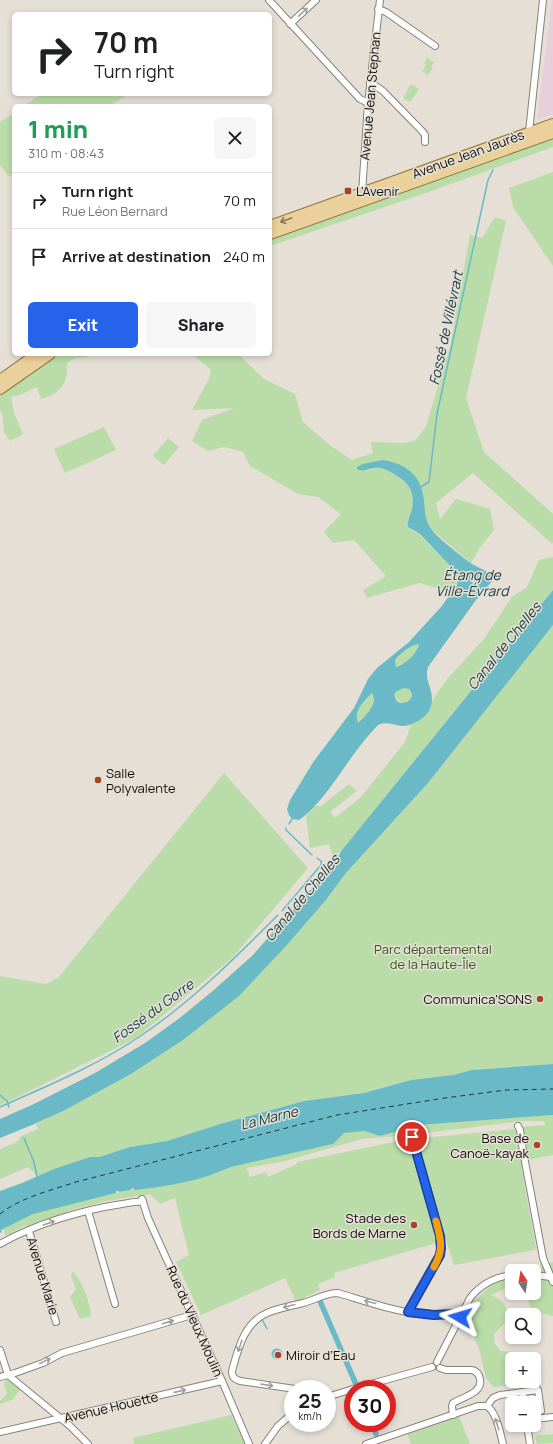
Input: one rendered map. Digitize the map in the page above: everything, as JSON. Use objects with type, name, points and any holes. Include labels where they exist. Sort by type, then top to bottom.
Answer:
[{"type":"main road","name":"Avenue Jean Jaurès","points":[[272,225],[553,124]]},
{"type":"main road","name":"Avenue Jean Jaurès","points":[[272,233],[553,133]]},
{"type":"main road","points":[[0,380],[34,356]]},
{"type":"main road","points":[[0,389],[47,356]]},
{"type":"street","points":[[270,0],[290,24],[360,98],[368,103]]},
{"type":"street","points":[[290,24],[316,0]]},
{"type":"street","name":"Avenue Jean Stephan","points":[[362,192],[368,103],[380,0]]},
{"type":"street","points":[[529,132],[543,0]]},
{"type":"street","points":[[378,9],[386,12],[435,46]]},
{"type":"street","points":[[370,82],[383,91],[422,131],[425,135],[425,142]]},
{"type":"street","points":[[301,223],[320,213],[359,198],[362,192]]},
{"type":"street","points":[[518,1126],[520,1130],[543,1258],[552,1279]]},
{"type":"street","points":[[408,1312],[438,1259],[441,1248],[440,1236],[412,1137]]},
{"type":"street","name":"Rue du Vieux Moulin","points":[[88,1211],[142,1200],[148,1218],[249,1444]]},
{"type":"street","points":[[0,1244],[29,1231],[88,1211],[115,1304]]},
{"type":"street","name":"Avenue Marie","points":[[29,1231],[56,1322]]},
{"type":"street","points":[[385,1380],[432,1367],[432,1364],[436,1362],[470,1298],[483,1285],[497,1278],[505,1276]]},
{"type":"street","points":[[541,1277],[552,1279]]},
{"type":"street","points":[[284,1387],[240,1381],[232,1376],[232,1371],[245,1331],[257,1319],[266,1313],[305,1302],[326,1294],[338,1293],[408,1312],[434,1315],[453,1314],[460,1317]]},
{"type":"street","points":[[0,1377],[43,1362],[62,1353],[192,1315]]},
{"type":"street","points":[[0,1350],[6,1373],[78,1433],[88,1444]]},
{"type":"street","points":[[436,1362],[440,1363],[440,1368]]},
{"type":"street","points":[[432,1367],[434,1370],[440,1368],[446,1370],[472,1370],[478,1375],[480,1387],[476,1391],[454,1403],[452,1406],[453,1415]]},
{"type":"street","name":"Avenue Houette","points":[[0,1432],[222,1381]]},
{"type":"street","points":[[487,1406],[496,1396],[538,1390],[539,1396]]},
{"type":"street","points":[[338,1393],[344,1391]]},
{"type":"street","points":[[523,1392],[523,1396]]},
{"type":"street","points":[[366,1444],[381,1442],[478,1406],[487,1406],[491,1409],[494,1415],[503,1444]]},
{"type":"street","points":[[541,1418],[553,1417]]},
{"type":"street","points":[[265,1444],[278,1426],[284,1421]]},
{"type":"street","points":[[528,1432],[530,1444]]},
{"type":"shaded area","points":[[552,0],[553,114],[537,120]]},
{"type":"green space","points":[[427,58],[434,62],[431,67],[433,68],[428,75],[422,71],[426,65],[424,63]]},
{"type":"green space","points":[[411,84],[419,89],[410,102],[403,98]]},
{"type":"green space","points":[[39,96],[125,96],[113,104],[27,104]]},
{"type":"green space","points":[[12,114],[12,175],[9,177],[0,165],[0,122]]},
{"type":"green space","points":[[553,135],[553,147],[426,193],[272,245],[272,235]]},
{"type":"green space","points":[[553,172],[553,266],[513,207],[509,188]]},
{"type":"green space","points":[[495,217],[506,221],[466,398],[484,452],[553,514],[553,542],[552,544],[473,473],[436,503],[440,519],[456,499],[490,509],[494,530],[479,549],[471,563],[433,531],[427,523],[423,495],[419,483],[383,460],[366,471],[380,467],[408,484],[414,498],[412,510],[408,519],[411,530],[419,534],[456,572],[457,580],[456,585],[451,592],[419,583],[367,598],[363,590],[386,576],[354,540],[333,543],[324,532],[341,514],[318,497],[298,494],[250,466],[243,452],[224,447],[208,451],[192,441],[202,420],[234,408],[192,410],[209,379],[211,370],[194,356],[242,356],[264,379],[295,394],[303,422],[331,446],[352,460],[373,453],[371,442],[405,443],[416,440],[426,426],[450,347],[470,235],[482,238]]},
{"type":"green space","points":[[56,356],[89,356],[74,359],[67,363],[66,376],[62,387],[54,394],[41,399],[37,387],[11,397],[14,413],[23,434],[10,441],[4,432],[2,413],[0,411],[0,394]]},
{"type":"green space","points":[[104,427],[116,450],[65,473],[54,449]]},
{"type":"green space","points":[[168,438],[179,447],[164,465],[153,456]]},
{"type":"green space","points":[[553,557],[553,590],[342,850],[333,857],[329,844],[310,848],[306,816],[314,806],[321,806],[349,784],[357,791],[330,812],[335,818],[361,797],[405,742],[411,724],[420,719],[429,709],[432,701],[447,679],[484,639],[512,597],[527,587],[539,560]]},
{"type":"green space","name":"Parc départemental de la Haute-Île","points":[[553,625],[553,1064],[472,1070],[453,1075],[411,1080],[364,1093],[304,1101],[220,1124],[167,1141],[130,1147],[99,1157],[90,1157],[37,1176],[28,1167],[0,1179],[0,1149],[17,1142],[21,1136],[38,1129],[36,1124],[131,1074],[183,1040],[239,995],[287,945],[325,901],[346,873],[428,783]]},
{"type":"green space","points":[[419,643],[416,651],[410,658],[400,666],[396,667],[395,660],[406,650]]},
{"type":"green space","points":[[404,688],[411,692],[412,696],[409,702],[402,703],[396,698],[395,692]]},
{"type":"green space","points":[[372,693],[374,696],[371,708],[358,723],[358,710]]},
{"type":"green space","points":[[224,773],[308,868],[233,957],[136,1038],[0,1105],[0,976],[46,984],[59,977]]},
{"type":"green space","name":"Stade des Bords de Marne","points":[[553,1115],[553,1155],[527,1160],[523,1127],[545,1125],[544,1121],[521,1121],[409,1135],[362,1139],[281,1162],[246,1168],[250,1177],[266,1172],[268,1177],[297,1164],[297,1162],[403,1140],[514,1129],[517,1132],[525,1188],[536,1247],[534,1250],[454,1265],[446,1240],[334,1273],[335,1277],[318,1284],[320,1290],[296,1302],[285,1278],[201,1315],[176,1262],[189,1255],[175,1198],[160,1204],[150,1194],[106,1201],[67,1211],[67,1214],[27,1227],[26,1225],[6,1236],[3,1229],[29,1215],[46,1210],[130,1190],[186,1182],[218,1173],[231,1167],[333,1144],[344,1133],[364,1131],[380,1136],[402,1130],[405,1126]]},
{"type":"green space","points":[[553,1262],[553,1316],[541,1313],[541,1308],[531,1308],[528,1300],[541,1300],[541,1267]]},
{"type":"green space","points":[[73,1271],[85,1292],[90,1309],[91,1316],[80,1319],[70,1297],[76,1289],[71,1275]]},
{"type":"green space","points":[[505,1280],[505,1289],[491,1295],[502,1301],[506,1308],[505,1308],[505,1322],[494,1334],[495,1344],[501,1351],[516,1352],[505,1352],[505,1386],[493,1387],[486,1378],[479,1349],[472,1333],[473,1327],[463,1319],[483,1292],[489,1287]]},
{"type":"green space","points":[[6,1379],[20,1390],[12,1400],[0,1404],[0,1401],[7,1394],[4,1385]]},
{"type":"green space","points":[[231,1415],[245,1444],[134,1444],[133,1438]]},
{"type":"green space","points":[[459,1416],[470,1444],[411,1444],[407,1433]]},
{"type":"green space","points":[[553,1434],[553,1443],[537,1444],[535,1437],[538,1435]]},
{"type":"water","name":"Étang de Ville-Évrard","points":[[383,460],[406,468],[412,473],[423,492],[427,520],[435,534],[469,562],[489,574],[493,580],[476,600],[428,667],[427,677],[432,703],[428,712],[418,721],[410,725],[402,726],[384,723],[378,725],[363,742],[316,805],[299,820],[292,819],[287,809],[290,800],[314,761],[354,708],[368,679],[377,668],[409,642],[441,607],[457,585],[458,578],[456,572],[420,534],[408,527],[408,520],[412,509],[413,500],[411,491],[407,484],[395,475],[383,469],[357,469],[357,467],[363,464]],"holes":[[[419,644],[416,651],[410,658],[403,664],[396,667],[395,660],[409,648]],[[404,688],[409,689],[412,694],[409,701],[401,703],[395,698],[395,692]],[[372,693],[374,701],[370,710],[358,723],[357,714],[363,703]]]},
{"type":"water","points":[[553,590],[553,625],[428,783],[346,873],[325,901],[287,945],[239,996],[183,1040],[131,1074],[65,1110],[0,1138],[0,1119],[34,1104],[95,1073],[145,1043],[181,1017],[253,955],[334,863],[342,850]]},
{"type":"water","name":"La Marne","points":[[553,1064],[553,1115],[405,1126],[402,1130],[380,1136],[364,1131],[344,1133],[333,1144],[231,1167],[208,1176],[172,1185],[135,1190],[133,1188],[131,1190],[119,1192],[116,1191],[116,1193],[33,1214],[1,1230],[2,1232],[0,1233],[0,1191],[54,1169],[90,1157],[99,1157],[130,1147],[167,1141],[220,1124],[304,1101],[364,1093],[411,1080],[453,1075],[472,1070]]},
{"type":"water","points":[[275,1349],[279,1349],[281,1350],[281,1358],[275,1359],[272,1356],[272,1352]]},
{"type":"waterway","name":"Fossé de Villévrart","points":[[419,488],[429,482],[437,414],[488,180],[493,170]]},
{"type":"waterway","name":"Fossé du Gorre","points":[[289,824],[292,819]]},
{"type":"waterway","name":"Fossé du Gorre","points":[[286,828],[286,830],[312,855]]},
{"type":"waterway","name":"Fossé du Gorre","points":[[282,911],[321,865],[321,861],[317,858]]},
{"type":"waterway","name":"Fossé du Gorre","points":[[0,1107],[89,1066],[123,1047],[158,1024],[194,995],[278,915]]},
{"type":"waterway","name":"Fossé du Gorre","points":[[0,1095],[7,1101],[9,1107]]},
{"type":"waterway","points":[[24,1138],[34,1162],[37,1177]]},
{"type":"waterway","points":[[320,1301],[354,1380]]},
{"type":"waterway","points":[[262,1319],[267,1329]]},
{"type":"ferry route","points":[[0,1214],[26,1199],[76,1182],[337,1115],[506,1090],[553,1089]]},
{"type":"slow traffic","points":[[434,1267],[440,1255],[441,1248],[440,1236],[436,1221]]},
{"type":"place","name":"L'Avenir","points":[[348,191]]},
{"type":"place","name":"Salle Polyvalente","points":[[98,780]]},
{"type":"place","name":"Communica'SONS","points":[[540,999]]},
{"type":"place","name":"Base de Canoë-kayak","points":[[537,1145]]},
{"type":"place","name":"Stade des Bords de Marne","points":[[414,1225]]},
{"type":"place","name":"Miroir d’Eau","points":[[278,1355]]},
{"type":"route","points":[[412,1137],[440,1236],[441,1248],[438,1259],[408,1312],[434,1315],[453,1314],[460,1317]]},
{"type":"water label","name":"Canal de Chelles","points":[[504,646]]},
{"type":"water label","name":"Canal de Chelles","points":[[302,898]]}]
